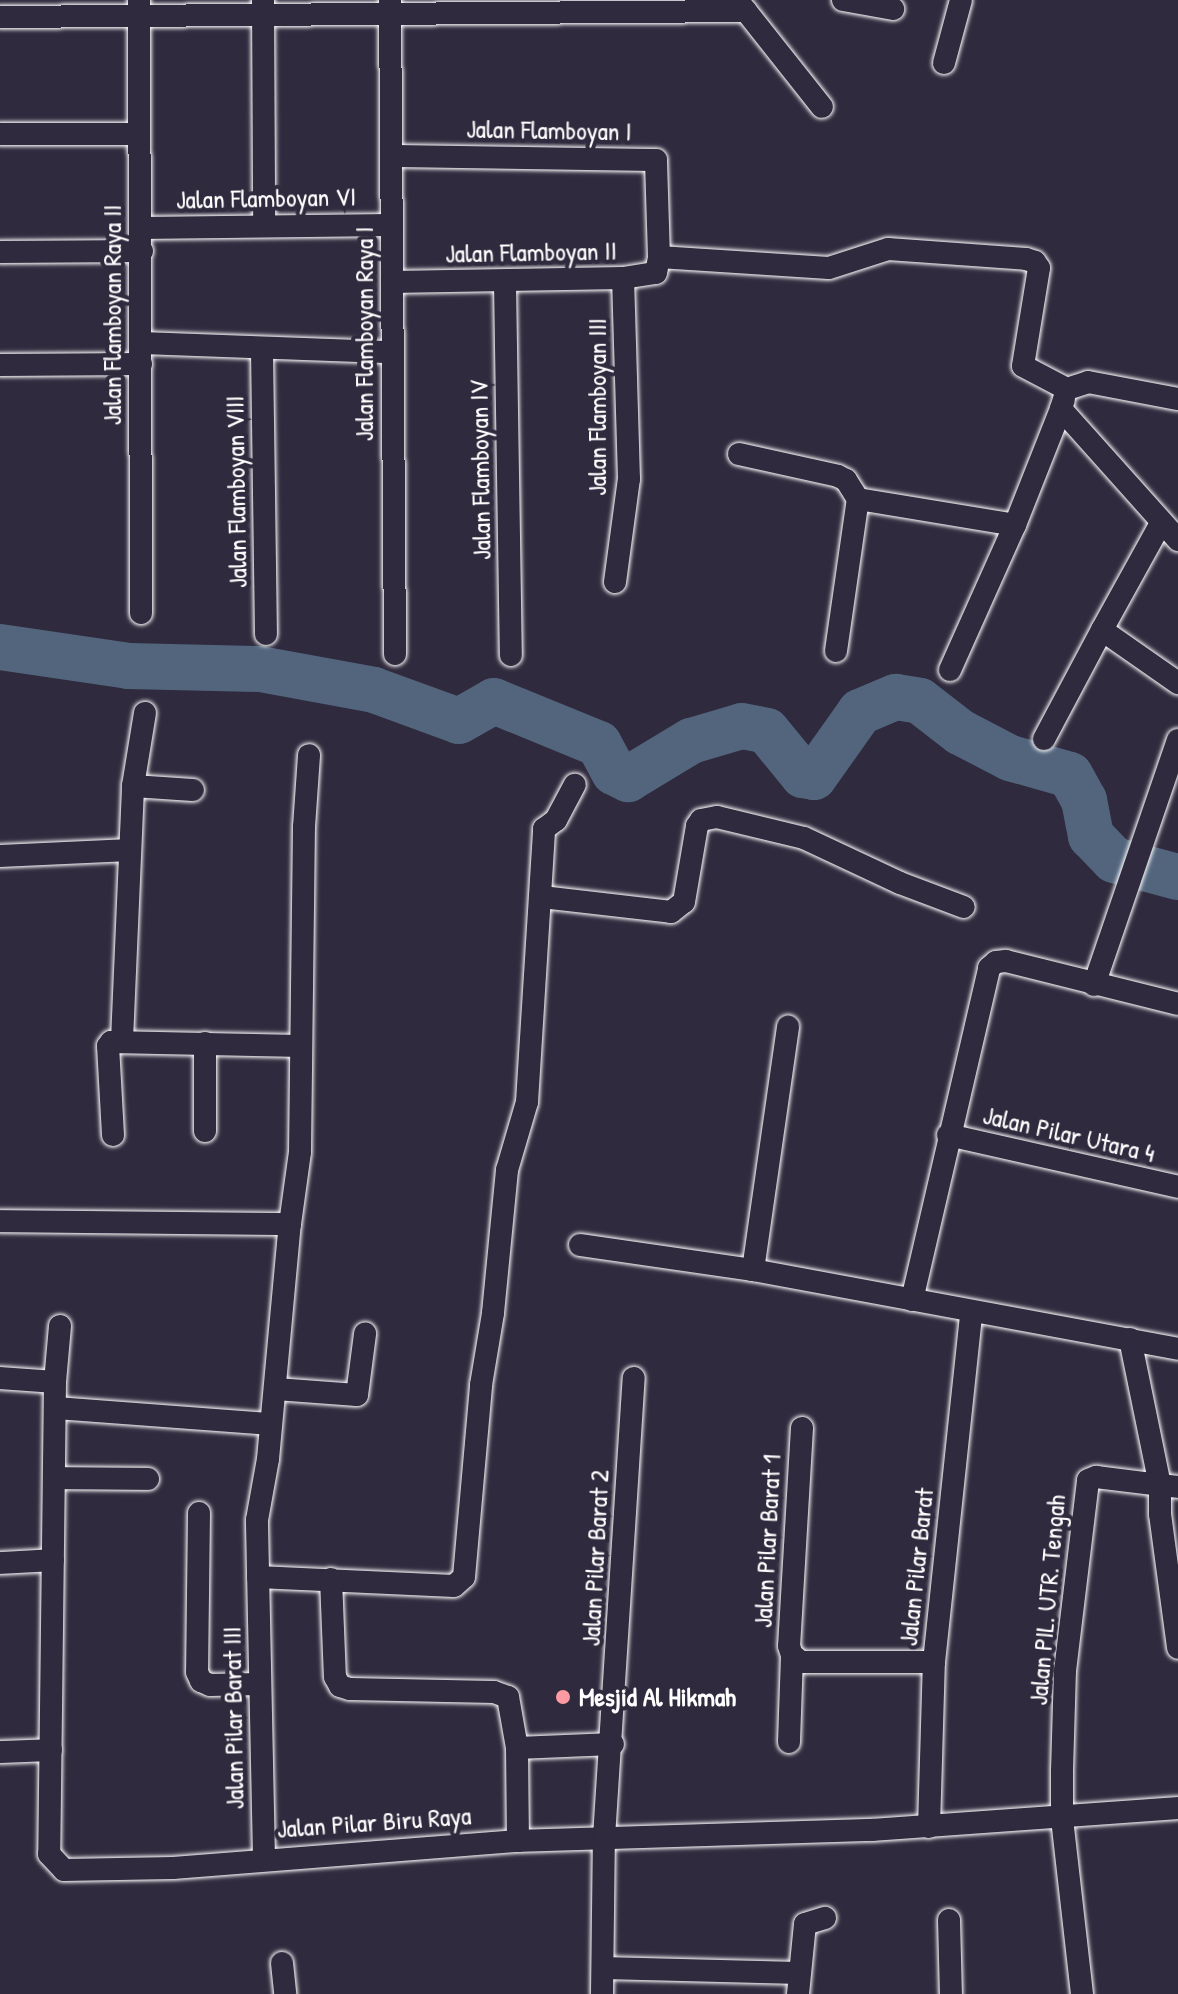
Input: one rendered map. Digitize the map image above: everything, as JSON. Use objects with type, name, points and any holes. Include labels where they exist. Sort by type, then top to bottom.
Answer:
[{"type":"street","points":[[843,0],[893,9]]},
{"type":"street","points":[[944,63],[961,0]]},
{"type":"street","points":[[13,11],[741,6],[822,107]]},
{"type":"street","name":"Jalan Flamboyan Raya I","points":[[390,7],[395,654]]},
{"type":"street","name":"Jalan Flamboyan Raya II","points":[[139,8],[141,613]]},
{"type":"street","points":[[263,8],[264,226]]},
{"type":"street","points":[[0,134],[139,134]]},
{"type":"street","name":"Jalan Flamboyan I","points":[[392,156],[656,160],[659,257]]},
{"type":"street","name":"Jalan Flamboyan VI","points":[[141,228],[391,225]]},
{"type":"street","points":[[659,257],[829,268],[888,249],[1035,262],[1039,268],[1023,366],[1064,399],[1161,523],[1178,540]]},
{"type":"street","points":[[0,252],[142,251]]},
{"type":"street","name":"Jalan Flamboyan II","points":[[392,282],[505,283],[623,278],[656,273],[659,257]]},
{"type":"street","name":"Jalan Flamboyan III","points":[[615,582],[629,479],[623,278]]},
{"type":"street","name":"Jalan Flamboyan IV","points":[[505,283],[511,655]]},
{"type":"street","points":[[0,365],[141,353],[262,350],[392,352]]},
{"type":"street","name":"Jalan Flamboyan VIII","points":[[262,350],[266,634]]},
{"type":"street","points":[[950,670],[1015,525],[1064,399],[1088,382],[1178,399]]},
{"type":"street","points":[[739,454],[838,476],[846,480],[858,499],[836,651]]},
{"type":"street","points":[[858,499],[1015,525]]},
{"type":"street","points":[[1044,739],[1161,523]]},
{"type":"street","points":[[1102,630],[1178,683]]},
{"type":"street","points":[[122,1040],[133,786],[145,713]]},
{"type":"street","points":[[1094,985],[1142,842],[1171,782],[1178,740]]},
{"type":"street","name":"Jalan Pilar Barat III","points":[[264,1858],[257,1520],[276,1389],[290,1224],[300,1152],[304,827],[309,755]]},
{"type":"street","points":[[258,1577],[454,1586],[464,1577],[481,1385],[493,1313],[507,1170],[527,1102],[544,829],[556,820],[575,785]]},
{"type":"street","points":[[133,786],[193,790]]},
{"type":"street","points":[[542,897],[671,912],[684,902],[697,826],[701,820],[717,817],[804,838],[900,883],[964,907]]},
{"type":"street","points":[[0,856],[130,850]]},
{"type":"street","points":[[912,1300],[989,968],[996,962],[1006,961],[1178,1004]]},
{"type":"street","points":[[753,1270],[788,1027]]},
{"type":"street","points":[[113,1135],[108,1046],[111,1042],[301,1046]]},
{"type":"street","points":[[205,1043],[205,1131]]},
{"type":"street","name":"Jalan Pilar Utara 4","points":[[948,1135],[1178,1187]]},
{"type":"street","points":[[0,1221],[290,1224]]},
{"type":"street","points":[[580,1245],[753,1270],[971,1313],[1178,1349]]},
{"type":"street","name":"Jalan Pilar Barat","points":[[929,1827],[934,1662],[971,1313]]},
{"type":"street","name":"Jalan Pilar Biru Raya","points":[[60,1326],[55,1382],[49,1854],[64,1870],[173,1868],[264,1858],[518,1841],[783,1835],[929,1827],[1178,1808]]},
{"type":"street","points":[[276,1389],[357,1395],[365,1334]]},
{"type":"street","points":[[1130,1339],[1169,1486],[1160,1514],[1178,1648]]},
{"type":"street","points":[[0,1378],[55,1382]]},
{"type":"street","name":"Jalan Pilar Barat 2","points":[[602,1994],[604,1837],[613,1744],[634,1378]]},
{"type":"street","points":[[57,1408],[270,1424]]},
{"type":"street","name":"Jalan Pilar Barat 1","points":[[802,1428],[789,1646],[792,1655],[801,1662],[934,1662]]},
{"type":"street","name":"Jalan PIL. UTR. Tengah","points":[[1062,1818],[1065,1671],[1085,1488],[1088,1480],[1096,1477],[1169,1486]]},
{"type":"street","points":[[55,1478],[148,1479]]},
{"type":"street","points":[[199,1513],[197,1672],[201,1681],[210,1685],[260,1684]]},
{"type":"street","points":[[0,1563],[53,1560]]},
{"type":"street","points":[[331,1579],[335,1677],[340,1686],[350,1689],[503,1694],[511,1703],[517,1748],[518,1841]]},
{"type":"street","points":[[789,1742],[792,1655]]},
{"type":"street","points":[[517,1748],[613,1744]]},
{"type":"street","points":[[0,1752],[51,1750]]},
{"type":"street","points":[[1062,1818],[1082,1994]]},
{"type":"street","points":[[604,1968],[798,1984],[805,1924],[825,1918]]},
{"type":"street","points":[[949,1920],[951,1994]]},
{"type":"street","points":[[282,1963],[285,1994]]},
{"type":"waterway","points":[[0,647],[128,666],[260,669],[374,690],[459,721],[494,701],[599,744],[614,772],[628,779],[691,741],[742,726],[767,731],[803,775],[814,777],[860,712],[896,697],[920,701],[960,732],[1010,758],[1070,775],[1084,800],[1091,836],[1114,860],[1178,877]]},
{"type":"place","name":"Mesjid Al Hikmah","points":[[563,1697]]}]
